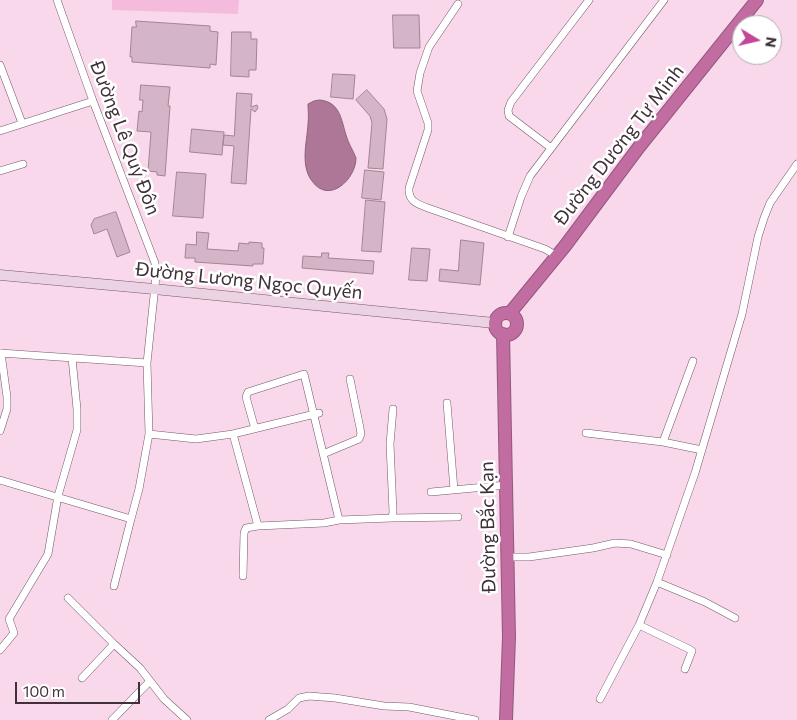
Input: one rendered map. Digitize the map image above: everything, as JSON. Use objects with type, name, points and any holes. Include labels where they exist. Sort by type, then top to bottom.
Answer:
[{"type":"highway","name":"Đường Dương Tự Minh","points":[[510,313],[557,256],[645,140],[757,0]]},
{"type":"highway","points":[[510,313],[514,316],[516,327],[513,332],[503,334],[496,328],[494,323],[500,314],[510,313]]},
{"type":"highway","name":"Đường Bắc Kạn","points":[[503,334],[509,637],[506,720]]},
{"type":"main road","name":"Đường Lương Ngọc Quyến","points":[[0,275],[494,323]]},
{"type":"street","name":"Đường Lê Quý Đôn","points":[[57,0],[93,101],[155,263],[156,276],[147,363],[149,434],[139,489],[114,586]]},
{"type":"street","points":[[550,148],[509,116],[508,110],[511,102],[588,0]]},
{"type":"street","points":[[508,237],[530,176],[664,0]]},
{"type":"street","points":[[458,4],[429,47],[420,73],[417,91],[428,123],[428,130],[408,194],[416,203],[545,249],[557,256]]},
{"type":"street","points":[[0,65],[22,123]]},
{"type":"street","points":[[0,130],[93,101]]},
{"type":"street","points":[[0,171],[23,164]]},
{"type":"street","points":[[600,699],[639,624],[657,582],[702,450],[742,314],[758,237],[764,218],[770,203],[797,164]]},
{"type":"street","points":[[276,301],[277,284]]},
{"type":"street","points":[[0,432],[7,403],[0,353],[147,363]]},
{"type":"street","points":[[0,650],[14,633],[9,619],[48,554],[58,496],[77,430],[72,358]]},
{"type":"street","points":[[663,442],[693,361]]},
{"type":"street","points":[[255,429],[246,397],[248,392],[304,374],[316,414],[323,454],[339,520]]},
{"type":"street","points":[[323,454],[360,439],[360,428],[350,379]]},
{"type":"street","points":[[447,403],[454,490]]},
{"type":"street","points":[[392,518],[394,512],[390,444],[393,409]]},
{"type":"street","points":[[149,434],[196,439],[233,434],[316,414]]},
{"type":"street","points":[[586,433],[663,442],[702,450]]},
{"type":"street","points":[[233,434],[258,526]]},
{"type":"street","points":[[0,480],[131,519]]},
{"type":"street","points":[[431,492],[507,484]]},
{"type":"street","points":[[243,576],[244,533],[246,528],[324,523],[339,520],[458,517]]},
{"type":"street","points":[[508,557],[529,557],[615,543],[631,544],[666,555]]},
{"type":"street","points":[[657,582],[705,602],[735,618]]},
{"type":"street","points":[[68,598],[140,668],[164,699],[187,720]]},
{"type":"street","points":[[639,624],[692,651],[685,669]]},
{"type":"street","points":[[82,678],[114,644]]},
{"type":"street","points":[[112,720],[150,681]]},
{"type":"street","points":[[269,720],[288,709],[299,698],[310,696],[384,706],[409,707],[475,720]]},
{"type":"shaded area","points":[[112,0],[239,0],[238,14],[112,10]]},
{"type":"shaded area","points":[[320,100],[332,104],[339,112],[347,138],[356,158],[352,174],[347,181],[333,190],[319,188],[308,175],[306,168],[308,104]]},
{"type":"building","points":[[393,15],[419,15],[420,48],[394,48]]},
{"type":"building","points":[[136,21],[210,26],[210,31],[218,32],[216,65],[210,64],[210,68],[132,62],[132,57],[130,57],[132,27],[136,27]]},
{"type":"building","points":[[232,32],[251,32],[251,39],[257,39],[256,70],[249,70],[249,77],[231,76]]},
{"type":"building","points":[[333,74],[355,75],[353,99],[331,97]]},
{"type":"building","points":[[141,85],[170,87],[165,176],[157,175],[157,172],[148,171],[151,132],[137,131],[139,111],[142,112],[143,100],[140,100]]},
{"type":"building","points":[[367,90],[384,109],[387,119],[383,169],[368,168],[372,123],[370,116],[356,100]]},
{"type":"building","points":[[237,93],[252,94],[251,107],[257,105],[258,108],[255,112],[251,109],[246,184],[231,183],[234,146],[223,145],[224,135],[234,136]]},
{"type":"building","points":[[192,129],[224,132],[222,155],[190,152]]},
{"type":"building","points":[[365,170],[384,172],[381,200],[362,198]]},
{"type":"building","points":[[177,172],[206,174],[203,218],[173,216]]},
{"type":"building","points":[[366,200],[385,202],[381,252],[362,251]]},
{"type":"building","points":[[116,212],[130,252],[117,257],[107,229],[94,234],[91,225],[94,219]]},
{"type":"building","points":[[197,232],[209,233],[207,249],[238,251],[239,243],[262,243],[262,248],[264,248],[263,264],[253,264],[253,266],[195,262],[195,258],[185,258],[186,244],[196,245]]},
{"type":"building","points":[[461,240],[484,243],[480,285],[439,281],[440,269],[458,271]]},
{"type":"building","points":[[412,248],[430,249],[427,281],[409,280]]},
{"type":"building","points":[[322,253],[329,253],[328,258],[374,261],[373,274],[302,268],[303,256],[321,257]]}]
